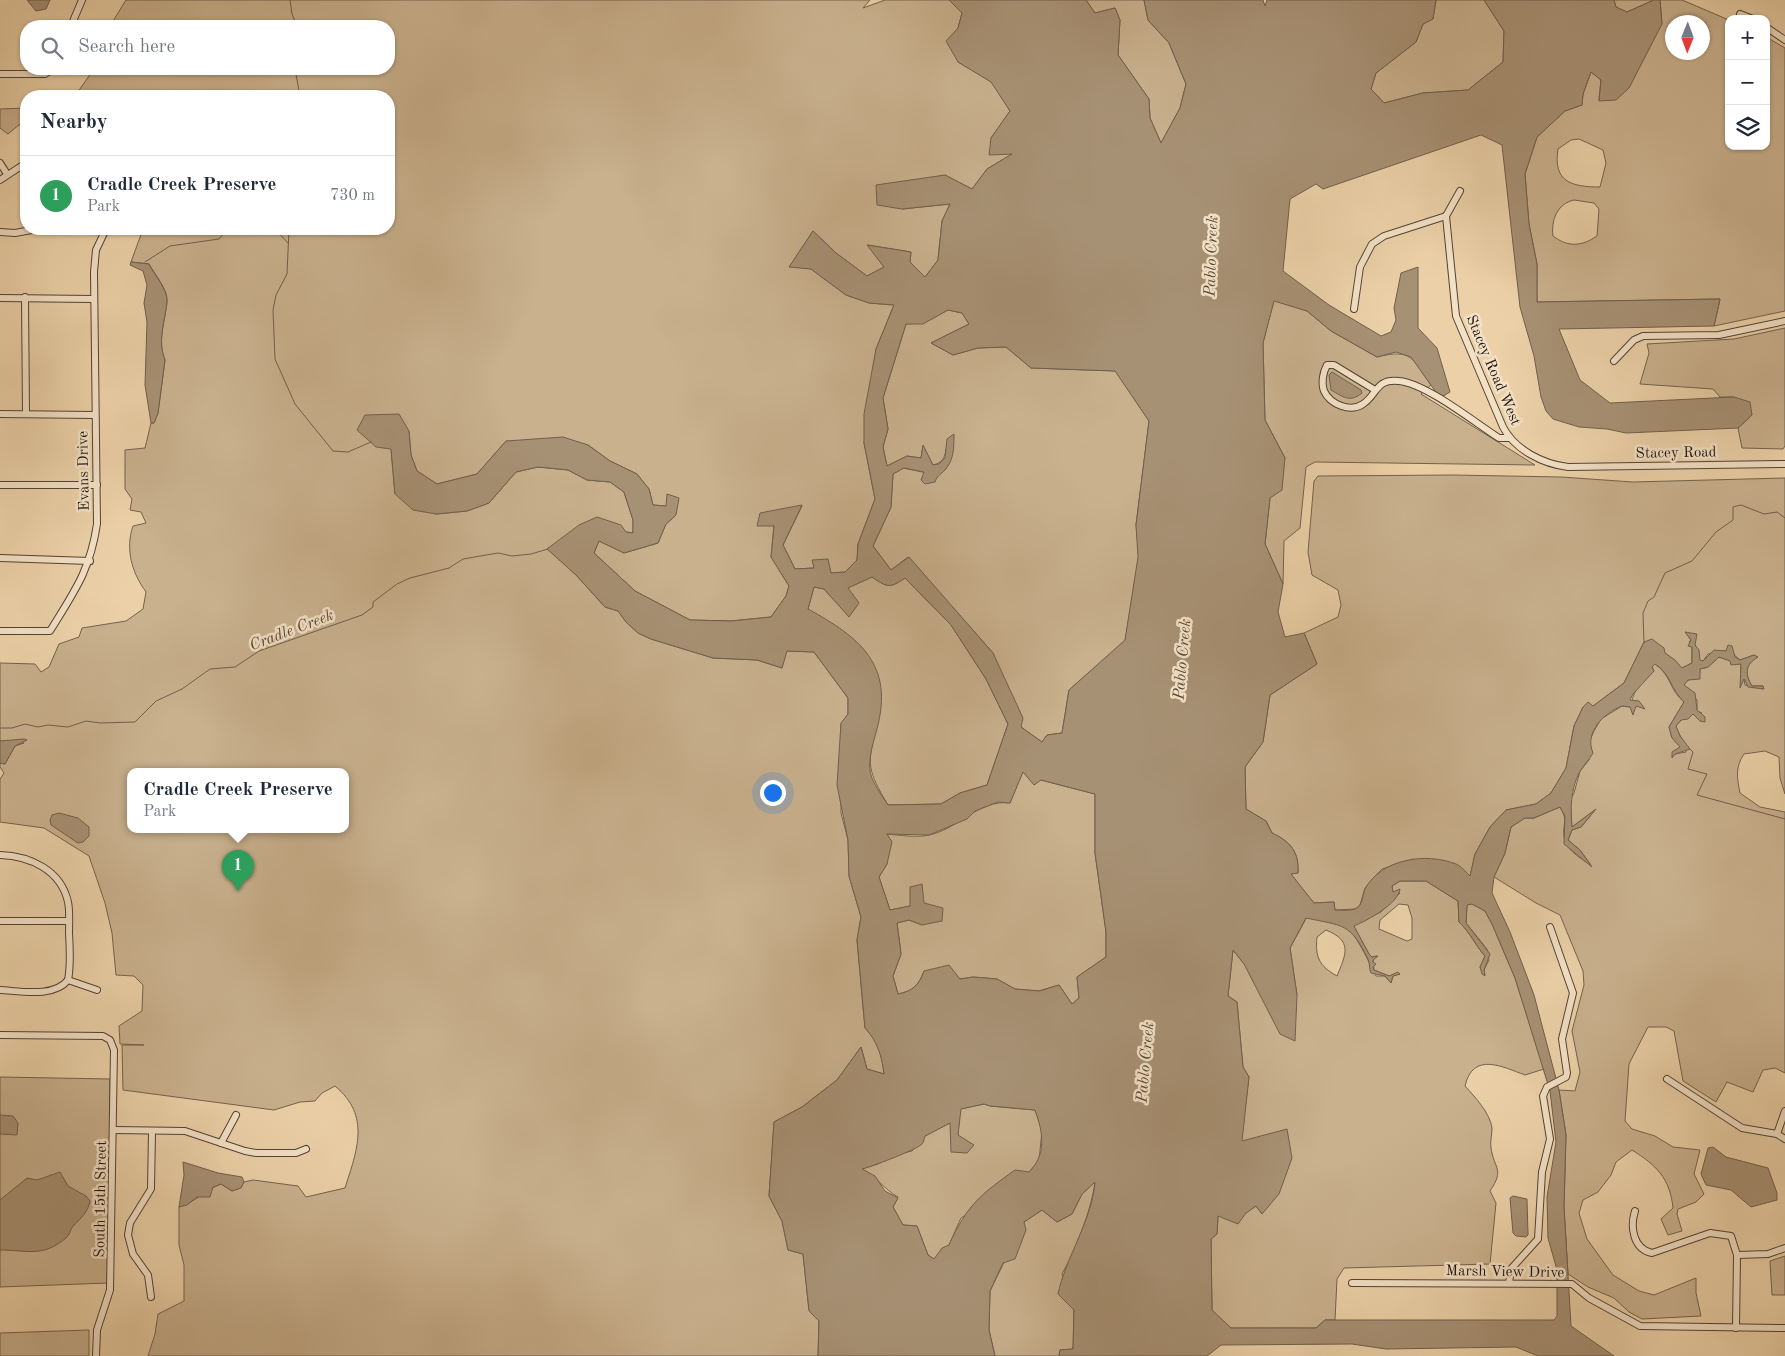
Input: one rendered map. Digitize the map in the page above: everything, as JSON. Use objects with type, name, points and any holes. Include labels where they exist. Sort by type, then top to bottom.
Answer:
[{"type":"street","points":[[74,20],[82,0]]},
{"type":"street","points":[[1770,30],[1785,40]]},
{"type":"street","points":[[0,74],[20,74]]},
{"type":"street","points":[[0,163],[7,174]]},
{"type":"street","points":[[0,180],[20,166]]},
{"type":"street","points":[[1354,309],[1360,266],[1372,244],[1384,236],[1446,216],[1460,191]]},
{"type":"street","name":"Stacey Road West","points":[[1446,216],[1456,316],[1509,438],[1547,463],[1568,467]]},
{"type":"street","points":[[0,232],[20,232]]},
{"type":"street","name":"Evans Drive","points":[[0,631],[50,631],[90,561],[97,524],[94,299],[96,250],[103,235]]},
{"type":"street","points":[[0,298],[94,299]]},
{"type":"street","points":[[25,298],[26,414]]},
{"type":"street","points":[[1614,361],[1634,340],[1643,336],[1719,335],[1785,321]]},
{"type":"street","points":[[1375,390],[1334,365],[1327,365],[1324,372],[1324,390],[1332,401],[1341,406],[1351,407],[1363,404],[1375,390],[1388,381],[1400,381],[1416,386],[1499,438],[1509,438]]},
{"type":"street","points":[[0,414],[95,415]]},
{"type":"street","name":"Stacey Road","points":[[1568,467],[1785,464]]},
{"type":"street","points":[[0,485],[97,485]]},
{"type":"street","points":[[0,558],[90,561]]},
{"type":"street","points":[[0,854],[21,857],[36,863],[50,872],[65,895],[68,921],[68,980],[61,987],[51,990],[0,990]]},
{"type":"street","points":[[0,921],[68,921]]},
{"type":"street","points":[[1509,1283],[1510,1269],[1538,1239],[1542,1172],[1550,1139],[1543,1096],[1547,1087],[1562,1080],[1567,1073],[1562,1039],[1573,993],[1550,927]]},
{"type":"street","points":[[68,980],[97,990]]},
{"type":"street","name":"South 15th Street","points":[[0,1034],[103,1036],[111,1040],[114,1050],[110,1290],[97,1330],[96,1356]]},
{"type":"street","points":[[1667,1078],[1742,1128],[1777,1134],[1785,1139]]},
{"type":"street","points":[[1777,1134],[1785,1111]]},
{"type":"street","points":[[221,1143],[236,1115]]},
{"type":"street","points":[[114,1130],[185,1131],[244,1152],[296,1153],[306,1149]]},
{"type":"street","points":[[151,1298],[148,1275],[133,1254],[128,1235],[130,1223],[151,1189],[152,1132]]},
{"type":"street","points":[[1635,1211],[1632,1221],[1633,1233],[1639,1246],[1645,1252],[1652,1253],[1700,1236],[1717,1233],[1731,1236],[1737,1254],[1736,1328]]},
{"type":"street","points":[[1737,1254],[1768,1254],[1785,1248]]},
{"type":"street","name":"Marsh View Drive","points":[[1352,1283],[1572,1284],[1589,1298],[1640,1326],[1785,1328]]},
{"type":"shaded area","points":[[126,0],[870,0],[863,8],[885,0],[949,0],[962,13],[958,28],[958,62],[992,82],[1010,111],[991,138],[1014,153],[987,169],[972,189],[945,175],[902,209],[950,204],[942,221],[938,260],[925,277],[910,262],[911,252],[868,245],[884,267],[867,276],[836,253],[813,231],[790,266],[811,269],[846,295],[869,303],[894,305],[876,349],[864,443],[875,499],[858,544],[857,560],[845,572],[831,573],[827,559],[814,568],[795,569],[783,545],[802,506],[774,526],[771,557],[789,586],[786,596],[771,617],[731,621],[690,620],[635,591],[594,553],[599,541],[624,553],[658,543],[666,524],[676,515],[666,506],[653,505],[649,489],[637,474],[610,461],[588,445],[506,441],[477,474],[437,484],[417,471],[411,455],[409,431],[391,449],[395,494],[436,514],[467,511],[489,503],[516,472],[538,467],[568,470],[587,480],[610,482],[624,492],[633,520],[633,533],[626,532],[548,549],[576,575],[605,607],[618,611],[638,633],[651,639],[713,658],[757,660],[782,668],[786,651],[814,652],[848,698],[848,714],[841,724],[841,813],[848,840],[849,876],[861,917],[857,940],[865,1028],[879,1049],[884,1074],[867,1069],[861,1047],[837,1080],[802,1107],[774,1122],[769,1196],[782,1221],[788,1250],[803,1254],[809,1310],[819,1321],[818,1356],[148,1356],[155,1334],[158,1314],[184,1301],[184,1265],[179,1245],[179,1207],[190,1203],[221,1184],[232,1191],[240,1188],[244,1182],[253,1180],[298,1186],[306,1197],[345,1188],[357,1147],[357,1121],[346,1097],[335,1086],[322,1093],[315,1101],[300,1102],[274,1110],[123,1090],[122,1045],[144,1045],[120,1044],[119,1026],[142,1011],[143,985],[134,976],[116,975],[112,933],[105,903],[89,856],[44,828],[0,822],[0,779],[4,773],[0,763],[5,764],[15,746],[24,743],[0,741],[0,663],[35,664],[41,672],[49,667],[59,644],[79,637],[82,628],[126,621],[143,609],[146,592],[137,577],[131,560],[130,543],[133,526],[146,523],[141,512],[130,510],[132,499],[125,489],[125,450],[145,448],[151,423],[154,423],[158,413],[165,360],[162,346],[162,331],[167,297],[149,264],[131,262],[141,235],[395,235],[395,90],[79,90],[90,75],[395,75],[395,20],[114,20]]},
{"type":"shaded area","points":[[1086,0],[1144,0],[1148,20],[1169,43],[1186,84],[1180,108],[1161,143],[1150,118],[1149,99],[1118,55],[1120,20],[1115,8],[1095,13]]},
{"type":"shaded area","points":[[1436,0],[1484,0],[1504,31],[1503,62],[1468,90],[1423,93],[1384,103],[1371,89],[1376,73],[1416,42],[1423,24],[1433,19]]},
{"type":"shaded area","points":[[1614,0],[1654,0],[1627,12],[1616,7]]},
{"type":"shaded area","points":[[1660,0],[1682,0],[1725,18],[1725,150],[1770,150],[1770,39],[1785,48],[1785,311],[1714,326],[1720,299],[1537,302],[1537,264],[1529,224],[1525,174],[1537,137],[1565,111],[1582,105],[1583,94],[1591,72],[1601,80],[1599,100],[1662,24]],"holes":[[[1579,139],[1603,150],[1606,163],[1600,187],[1580,186],[1566,180],[1561,175],[1557,160],[1558,149],[1571,140]],[[1574,200],[1594,203],[1599,209],[1597,236],[1581,244],[1570,244],[1553,236],[1553,224],[1556,213],[1563,205]]]},
{"type":"shaded area","points":[[20,108],[20,124],[8,134],[0,128],[0,109]]},
{"type":"shaded area","points":[[1274,300],[1307,311],[1331,331],[1377,357],[1398,354],[1410,358],[1420,368],[1431,385],[1421,394],[1535,465],[1315,462],[1306,467],[1300,528],[1284,541],[1283,584],[1265,544],[1270,498],[1285,458],[1265,420],[1263,343]]},
{"type":"shaded area","points":[[948,310],[962,313],[969,324],[931,343],[953,355],[978,348],[1006,347],[1031,368],[1116,371],[1149,421],[1136,525],[1139,557],[1125,641],[1069,690],[1062,733],[1047,735],[1042,742],[1021,727],[993,653],[908,557],[891,570],[873,546],[891,507],[893,474],[903,468],[937,475],[946,469],[946,449],[942,460],[933,465],[923,446],[921,458],[907,456],[887,466],[883,447],[888,429],[883,398],[906,324],[923,323]]},
{"type":"shaded area","points":[[1785,328],[1785,446],[1783,449],[1742,448],[1738,428],[1752,415],[1734,397],[1720,397],[1713,389],[1640,384],[1649,353],[1647,344],[1734,339]]},
{"type":"shaded area","points":[[1452,475],[1561,477],[1633,482],[1785,478],[1785,794],[1780,778],[1779,757],[1765,751],[1744,754],[1739,763],[1738,782],[1740,793],[1760,807],[1785,812],[1785,1073],[1775,1068],[1763,1070],[1753,1092],[1727,1082],[1716,1102],[1683,1081],[1674,1031],[1666,1027],[1648,1027],[1629,1064],[1625,1121],[1632,1129],[1655,1136],[1673,1147],[1700,1150],[1694,1174],[1704,1194],[1696,1202],[1678,1209],[1677,1214],[1682,1231],[1668,1235],[1661,1219],[1673,1208],[1669,1188],[1655,1167],[1632,1150],[1616,1162],[1611,1175],[1598,1192],[1583,1200],[1579,1213],[1587,1239],[1613,1275],[1639,1291],[1654,1295],[1696,1278],[1696,1293],[1701,1316],[1642,1319],[1629,1312],[1614,1298],[1588,1287],[1568,1274],[1564,1207],[1566,1135],[1559,1090],[1575,1091],[1580,1072],[1572,1031],[1584,985],[1583,971],[1560,915],[1536,903],[1494,877],[1505,853],[1511,827],[1525,818],[1534,818],[1560,807],[1565,820],[1564,837],[1567,846],[1591,865],[1580,850],[1568,840],[1572,830],[1581,827],[1595,810],[1572,827],[1570,800],[1580,771],[1589,760],[1590,740],[1601,719],[1622,706],[1630,707],[1632,711],[1634,693],[1654,671],[1652,667],[1655,664],[1665,673],[1676,693],[1684,702],[1669,727],[1672,738],[1681,747],[1675,754],[1686,752],[1676,726],[1681,720],[1693,714],[1697,717],[1702,713],[1697,711],[1697,700],[1683,685],[1688,680],[1699,678],[1700,669],[1708,667],[1719,657],[1741,664],[1741,683],[1744,679],[1745,685],[1763,689],[1763,686],[1752,686],[1747,674],[1750,663],[1757,657],[1754,655],[1740,660],[1732,653],[1732,646],[1726,651],[1708,654],[1703,661],[1699,660],[1692,634],[1686,633],[1691,640],[1689,642],[1692,647],[1692,663],[1682,668],[1665,653],[1644,642],[1624,683],[1593,706],[1583,707],[1574,726],[1566,768],[1551,793],[1536,804],[1506,810],[1490,827],[1475,854],[1470,877],[1413,859],[1382,869],[1365,888],[1360,905],[1355,909],[1335,910],[1334,902],[1314,903],[1290,874],[1298,873],[1297,859],[1292,848],[1284,840],[1272,833],[1266,821],[1246,809],[1245,767],[1263,742],[1270,695],[1317,664],[1304,633],[1338,617],[1341,605],[1338,590],[1312,575],[1308,552],[1314,481],[1318,476]]},
{"type":"shaded area","points":[[872,577],[885,585],[895,584],[905,578],[951,625],[986,679],[1008,724],[987,785],[960,793],[941,804],[888,805],[876,784],[870,759],[877,727],[808,609],[814,587],[824,589],[849,616],[847,588]]},
{"type":"shaded area","points":[[1023,771],[1041,780],[1095,794],[1095,853],[1106,932],[1106,957],[1077,977],[1079,998],[1072,1004],[1059,985],[1039,991],[1015,989],[997,979],[973,977],[960,979],[924,971],[915,987],[898,994],[893,976],[901,954],[897,923],[909,920],[922,925],[922,885],[910,906],[890,910],[879,877],[887,864],[886,834],[929,835],[950,827],[988,805],[1010,803]]},
{"type":"shaded area","points":[[1400,881],[1426,881],[1458,901],[1459,922],[1485,956],[1480,967],[1485,975],[1484,970],[1489,960],[1487,949],[1466,923],[1467,905],[1472,904],[1485,911],[1515,978],[1544,1069],[1525,1075],[1490,1064],[1482,1065],[1475,1068],[1469,1075],[1465,1086],[1485,1111],[1492,1128],[1491,1148],[1498,1173],[1490,1191],[1496,1203],[1490,1264],[1344,1268],[1337,1279],[1335,1320],[1325,1320],[1316,1328],[1230,1328],[1212,1310],[1211,1239],[1217,1234],[1218,1216],[1246,1213],[1256,1206],[1262,1214],[1241,1142],[1249,1077],[1243,1067],[1237,1002],[1228,996],[1233,950],[1244,964],[1297,995],[1290,948],[1307,917],[1331,922],[1349,929],[1358,941],[1376,976],[1385,976],[1391,983],[1393,976],[1400,974],[1389,976],[1374,970],[1373,959],[1377,956],[1372,957],[1369,954],[1353,925],[1381,912],[1400,893],[1393,892],[1392,886]],"holes":[[[1399,904],[1408,905],[1412,918],[1412,939],[1407,941],[1379,929],[1380,920]],[[1326,930],[1335,934],[1344,944],[1345,955],[1337,976],[1322,965],[1318,955],[1317,937]]]},
{"type":"shaded area","points":[[0,1077],[110,1079],[108,1283],[0,1287]]},
{"type":"shaded area","points":[[984,1104],[1035,1110],[1042,1130],[1039,1161],[1029,1172],[961,1218],[949,1245],[934,1259],[928,1255],[917,1226],[903,1225],[893,1207],[898,1197],[861,1169],[878,1164],[894,1155],[912,1151],[925,1136],[950,1123],[958,1135],[960,1109]]},
{"type":"shaded area","points":[[1095,1182],[1082,1230],[1062,1274],[1074,1310],[1073,1349],[1060,1350],[1059,1356],[995,1356],[989,1330],[990,1291],[1024,1222],[1042,1210],[1057,1222],[1072,1214],[1082,1194]]},
{"type":"shaded area","points":[[1785,1256],[1785,1295],[1772,1295],[1770,1261]]},
{"type":"shaded area","points":[[89,1330],[89,1356],[0,1356],[0,1333]]},
{"type":"water","points":[[27,0],[50,0],[46,9],[36,11]]},
{"type":"water","name":"Pablo Creek","points":[[949,0],[1086,0],[1095,13],[1115,8],[1120,20],[1118,55],[1149,99],[1150,118],[1161,143],[1180,108],[1186,84],[1169,43],[1148,20],[1144,0],[1263,0],[1265,6],[1267,0],[1436,0],[1433,19],[1423,24],[1416,42],[1376,73],[1371,89],[1384,103],[1423,93],[1468,90],[1503,62],[1504,31],[1484,0],[1614,0],[1616,7],[1627,12],[1654,0],[1660,0],[1662,24],[1629,88],[1616,100],[1599,101],[1601,80],[1591,72],[1583,94],[1582,105],[1565,111],[1537,137],[1525,174],[1529,224],[1537,264],[1537,302],[1720,299],[1714,326],[1559,329],[1580,380],[1610,403],[1734,397],[1750,402],[1752,415],[1738,428],[1626,433],[1607,429],[1579,427],[1553,419],[1546,411],[1541,397],[1534,356],[1520,307],[1502,145],[1481,135],[1323,189],[1316,184],[1290,199],[1283,271],[1329,305],[1381,336],[1391,332],[1396,320],[1394,308],[1401,273],[1418,267],[1418,328],[1437,348],[1450,392],[1440,398],[1411,357],[1396,352],[1377,357],[1331,331],[1307,311],[1274,301],[1263,343],[1265,420],[1285,458],[1282,490],[1270,498],[1265,544],[1283,584],[1278,612],[1285,637],[1304,633],[1317,664],[1270,695],[1263,742],[1245,767],[1246,809],[1266,821],[1272,833],[1284,840],[1292,848],[1297,859],[1298,873],[1291,874],[1314,903],[1334,902],[1335,910],[1353,910],[1360,906],[1365,889],[1372,879],[1393,865],[1405,861],[1418,859],[1444,860],[1458,865],[1470,876],[1475,854],[1490,827],[1506,810],[1536,804],[1551,793],[1566,768],[1574,726],[1583,707],[1588,702],[1593,706],[1624,683],[1644,642],[1652,639],[1664,648],[1665,653],[1682,668],[1692,663],[1692,647],[1688,646],[1691,640],[1685,632],[1697,634],[1695,645],[1699,650],[1700,660],[1703,661],[1714,650],[1726,651],[1728,645],[1732,646],[1735,657],[1740,660],[1754,655],[1758,657],[1751,663],[1747,673],[1752,686],[1763,686],[1764,689],[1748,687],[1744,679],[1740,688],[1741,664],[1731,665],[1730,661],[1719,657],[1708,667],[1700,669],[1700,679],[1688,680],[1684,685],[1695,693],[1697,710],[1705,717],[1705,722],[1700,721],[1693,714],[1688,719],[1681,720],[1676,726],[1680,736],[1690,749],[1675,754],[1672,758],[1672,752],[1680,747],[1672,738],[1669,727],[1684,702],[1668,677],[1655,664],[1652,667],[1654,671],[1633,694],[1630,700],[1639,701],[1645,709],[1636,706],[1633,715],[1630,707],[1622,706],[1609,713],[1597,724],[1591,738],[1593,753],[1579,773],[1574,786],[1571,806],[1572,827],[1596,809],[1581,827],[1572,830],[1568,840],[1580,850],[1592,867],[1564,844],[1565,816],[1560,807],[1534,818],[1525,818],[1511,827],[1505,853],[1494,877],[1492,893],[1510,932],[1534,995],[1559,1090],[1566,1135],[1564,1207],[1571,1326],[1614,1356],[1538,1356],[1516,1347],[1386,1349],[1352,1344],[1221,1345],[1207,1356],[1059,1356],[1060,1350],[1073,1349],[1074,1310],[1058,1294],[1066,1267],[1089,1210],[1095,1182],[1082,1194],[1072,1214],[1057,1222],[1042,1210],[1024,1222],[1026,1230],[1015,1259],[1003,1263],[990,1291],[989,1330],[995,1356],[818,1356],[819,1321],[809,1311],[803,1254],[788,1250],[782,1221],[769,1196],[774,1122],[802,1107],[837,1080],[861,1047],[867,1069],[884,1074],[878,1049],[873,1038],[865,1028],[857,940],[861,917],[849,876],[848,840],[837,785],[841,723],[848,714],[848,698],[814,652],[787,651],[782,668],[757,660],[713,658],[651,639],[638,633],[618,611],[605,607],[576,575],[547,549],[579,525],[597,517],[621,525],[626,532],[633,533],[633,520],[624,492],[610,482],[587,480],[568,470],[538,467],[516,472],[489,503],[467,511],[436,514],[413,510],[395,494],[391,449],[376,447],[357,430],[365,415],[399,414],[409,431],[411,455],[417,471],[437,484],[477,474],[506,441],[563,437],[588,445],[610,461],[637,474],[649,489],[653,505],[666,506],[667,494],[679,498],[676,515],[666,524],[658,543],[624,553],[599,541],[594,553],[635,591],[690,620],[731,621],[771,617],[786,596],[789,586],[771,557],[774,526],[757,526],[760,513],[802,505],[783,545],[795,569],[814,568],[812,560],[828,559],[831,573],[845,572],[857,560],[858,544],[875,499],[864,443],[864,414],[876,349],[894,305],[869,303],[846,295],[811,269],[789,267],[813,231],[836,253],[867,276],[884,267],[867,245],[911,252],[910,262],[925,277],[938,260],[942,221],[950,204],[902,209],[877,205],[876,185],[945,175],[972,189],[987,169],[1012,154],[989,155],[991,138],[1010,111],[991,82],[958,62],[946,41],[958,28],[962,13]],"holes":[[[948,310],[962,313],[969,324],[931,343],[953,355],[978,348],[1006,347],[1031,368],[1115,371],[1149,421],[1136,525],[1138,557],[1125,640],[1069,690],[1062,733],[1047,735],[1042,742],[1021,727],[1023,718],[993,653],[909,557],[891,570],[873,546],[891,507],[893,474],[904,468],[924,472],[921,480],[925,484],[935,482],[948,466],[953,453],[954,434],[947,439],[945,458],[939,464],[933,465],[923,445],[921,458],[907,456],[887,466],[883,447],[888,429],[883,398],[906,324],[923,324]],[[872,577],[885,585],[895,584],[905,578],[951,625],[986,679],[1008,724],[987,785],[960,793],[941,804],[888,805],[870,772],[871,754],[881,707],[881,687],[877,671],[869,656],[858,643],[844,631],[808,609],[814,587],[824,589],[849,617],[859,603],[848,588]],[[1023,772],[1034,785],[1041,780],[1095,794],[1095,853],[1106,932],[1106,957],[1077,977],[1079,998],[1072,1004],[1059,985],[1039,991],[1015,989],[997,979],[973,977],[960,979],[949,965],[924,971],[915,987],[898,994],[893,976],[901,954],[897,923],[909,920],[922,925],[942,921],[943,908],[924,903],[922,884],[910,887],[910,906],[890,910],[879,877],[887,864],[892,842],[887,834],[929,835],[967,819],[975,811],[998,802],[1010,803]],[[1400,881],[1426,881],[1458,901],[1459,922],[1485,956],[1480,967],[1482,974],[1485,976],[1484,970],[1490,954],[1466,923],[1467,905],[1472,904],[1485,911],[1515,978],[1550,1091],[1556,1142],[1547,1197],[1548,1238],[1557,1270],[1557,1316],[1554,1320],[1325,1320],[1316,1328],[1231,1328],[1212,1310],[1211,1239],[1217,1234],[1218,1216],[1238,1224],[1246,1213],[1256,1206],[1262,1214],[1279,1194],[1292,1158],[1287,1129],[1242,1141],[1249,1077],[1243,1067],[1237,1002],[1228,996],[1233,950],[1244,964],[1280,1034],[1295,1041],[1297,995],[1290,948],[1306,918],[1345,928],[1362,947],[1368,959],[1371,973],[1385,976],[1391,983],[1393,976],[1400,974],[1398,972],[1389,976],[1374,970],[1373,967],[1376,964],[1373,960],[1378,956],[1372,957],[1369,954],[1354,926],[1374,916],[1388,906],[1398,895],[1400,889],[1393,892],[1392,886]],[[984,1104],[1035,1110],[1040,1126],[1042,1143],[1039,1158],[1029,1172],[1015,1170],[983,1194],[962,1220],[949,1245],[942,1248],[934,1259],[928,1255],[917,1226],[903,1225],[893,1207],[898,1198],[885,1191],[875,1176],[862,1169],[894,1158],[919,1146],[923,1143],[925,1136],[950,1123],[951,1152],[967,1153],[974,1145],[958,1135],[961,1109]]]},
{"type":"water","points":[[131,262],[149,264],[167,297],[162,331],[162,346],[165,360],[158,413],[154,423],[151,423],[145,385],[147,322],[144,303],[147,285],[143,271],[130,265]]},
{"type":"water","points":[[1332,372],[1361,390],[1362,393],[1354,398],[1346,398],[1331,390],[1329,375]]},
{"type":"water","points":[[27,740],[15,746],[5,764],[0,763],[0,741]]},
{"type":"water","points":[[59,813],[78,818],[89,827],[89,836],[83,842],[78,843],[51,825],[52,815]]},
{"type":"water","points":[[0,1115],[13,1116],[18,1123],[17,1135],[0,1134]]},
{"type":"water","points":[[1713,1147],[1726,1157],[1768,1168],[1777,1193],[1777,1200],[1751,1207],[1731,1190],[1706,1185],[1701,1174],[1708,1148]]},
{"type":"water","points":[[183,1162],[218,1173],[242,1177],[244,1182],[241,1188],[232,1191],[221,1184],[213,1187],[210,1197],[197,1197],[187,1205],[179,1207],[184,1175]]},
{"type":"water","points":[[60,1172],[68,1186],[86,1196],[90,1201],[86,1211],[67,1237],[42,1251],[0,1250],[0,1200],[27,1178],[37,1180]]},
{"type":"water","points":[[1513,1196],[1527,1199],[1528,1235],[1526,1237],[1516,1236],[1513,1233],[1510,1198]]},
{"type":"waterway","points":[[290,0],[294,20]]},
{"type":"waterway","points":[[296,75],[299,90]]},
{"type":"waterway","points":[[145,262],[170,246],[219,239],[222,235]]},
{"type":"waterway","points":[[281,235],[288,243]]},
{"type":"waterway","points":[[289,235],[287,274],[276,295],[273,310],[275,359],[295,404],[333,451],[348,452],[371,442]]},
{"type":"waterway","points":[[1644,643],[1643,613],[1648,601],[1654,597],[1665,573],[1692,561],[1716,532],[1733,520],[1733,507],[1741,505],[1764,514],[1777,512],[1785,518]]},
{"type":"waterway","name":"Cradle Creek","points":[[0,728],[12,728],[25,724],[38,727],[48,725],[68,727],[86,721],[100,723],[135,722],[156,701],[182,689],[210,669],[235,667],[259,651],[362,615],[373,607],[373,602],[397,584],[410,578],[449,568],[463,559],[498,553],[512,556],[531,554],[548,549]]},
{"type":"waterway","points":[[1689,748],[1693,752],[1688,769],[1707,774],[1697,795],[1785,819]]},
{"type":"place","name":"Cradle Creek Preserve","points":[[238,891]]}]
